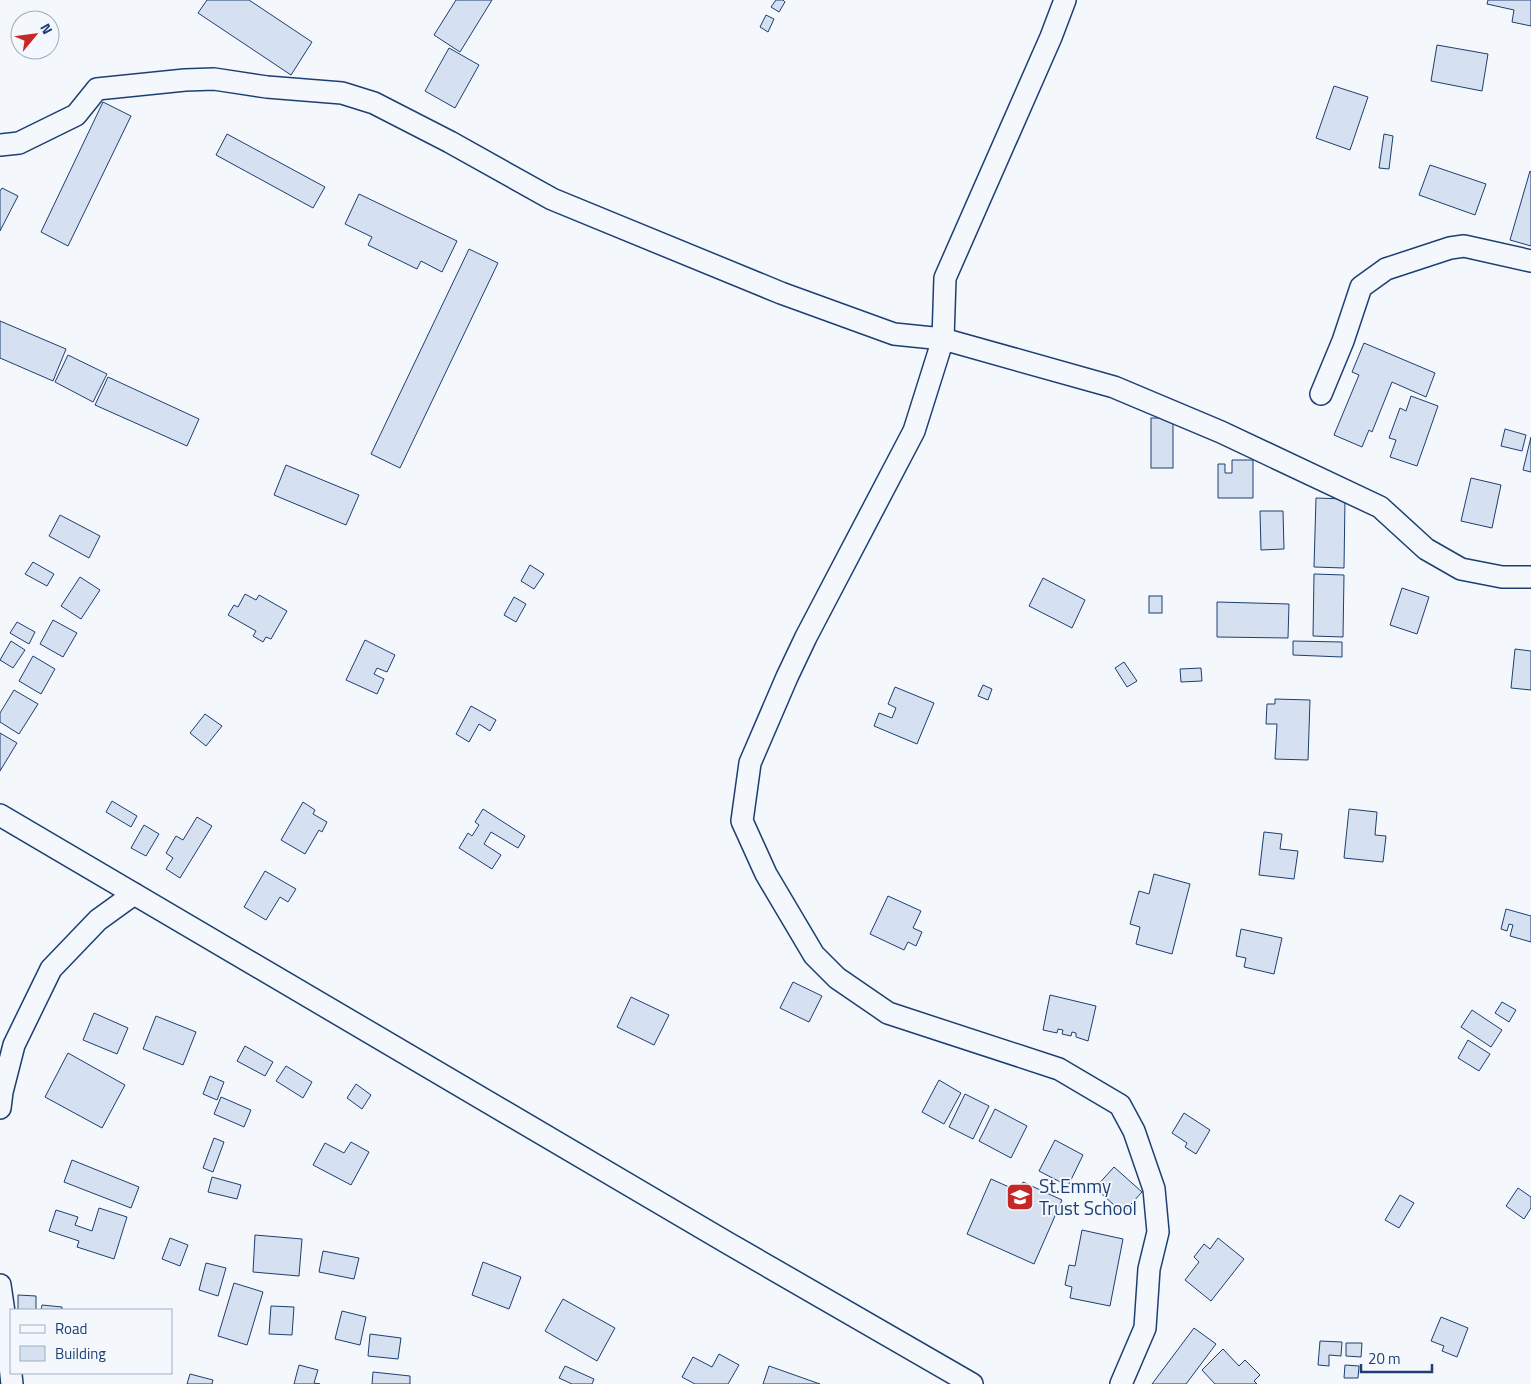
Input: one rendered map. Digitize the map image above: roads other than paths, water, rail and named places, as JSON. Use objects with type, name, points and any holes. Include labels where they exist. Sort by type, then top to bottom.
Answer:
[{"type":"street","points":[[1065,0],[1048,46],[945,278],[943,339],[914,432],[787,676],[750,762],[742,821],[766,874],[814,955],[837,978],[888,1013],[1060,1069],[1120,1105],[1134,1131],[1154,1190],[1158,1232],[1150,1269],[1145,1328],[1121,1384]]},
{"type":"street","points":[[0,145],[19,143],[76,115],[97,88],[214,79],[267,87],[342,94],[374,103],[450,142],[552,199],[781,293],[894,334],[943,339],[1114,388],[1221,432],[1380,507],[1426,550],[1461,569],[1502,578],[1531,575]]},
{"type":"street","points":[[1321,394],[1343,341],[1362,287],[1386,270],[1450,248],[1464,246],[1531,260]]},
{"type":"street","points":[[0,815],[734,1247],[972,1384]]},
{"type":"street","points":[[0,1108],[2,1092],[14,1045],[50,968],[98,920],[134,894]]},
{"type":"street","points":[[0,1285],[10,1366]]},
{"type":"place","name":"St.Emmy Trust School","points":[[1020,1197]]}]
